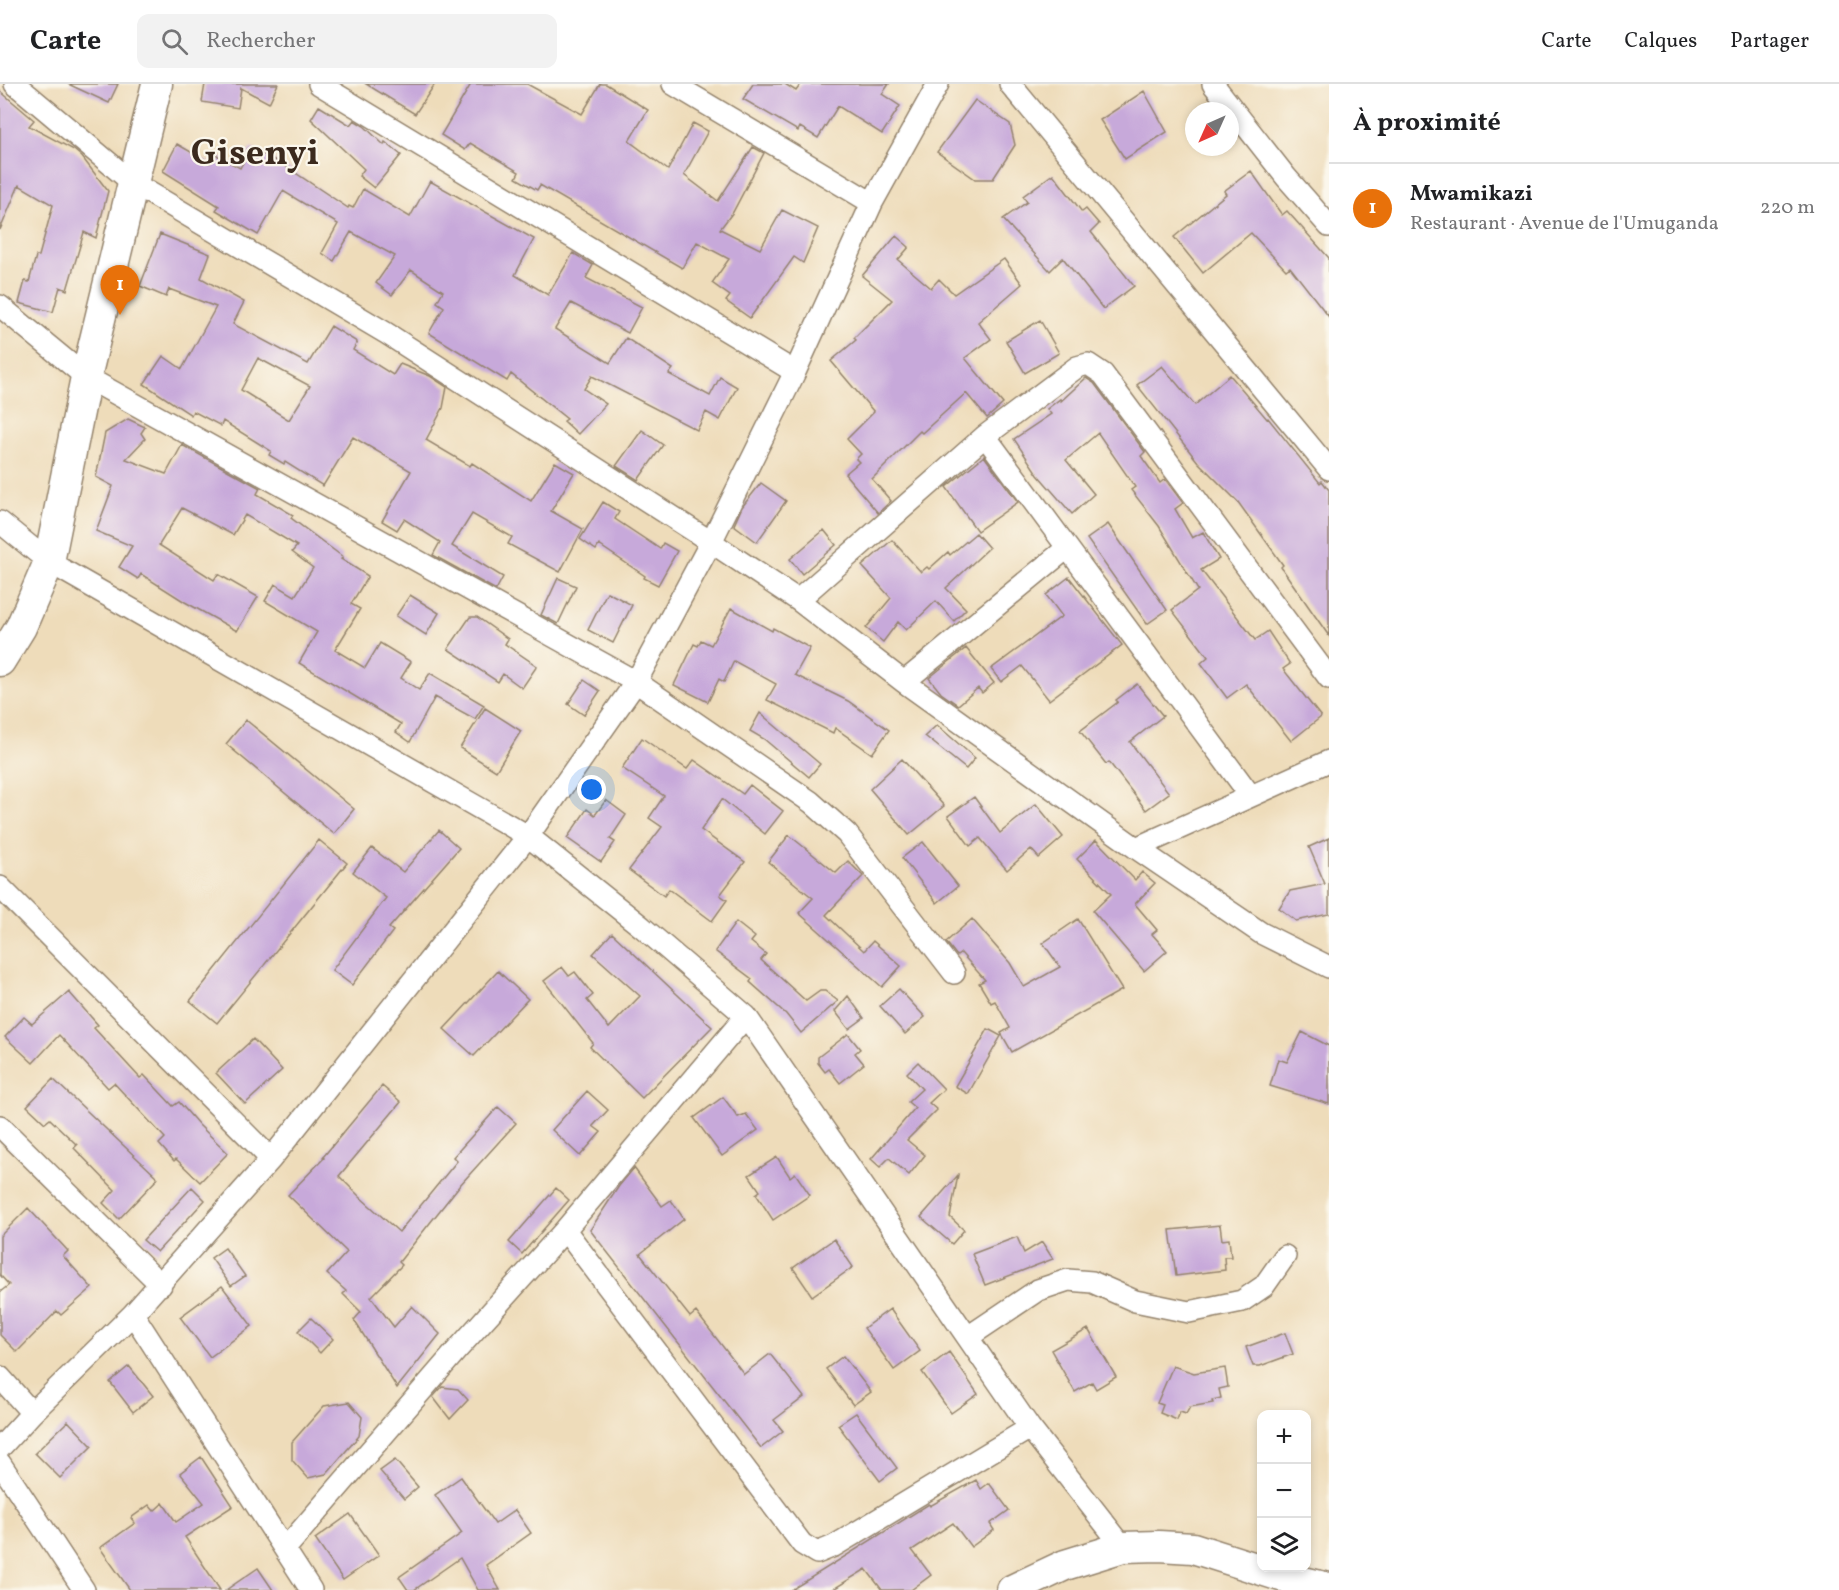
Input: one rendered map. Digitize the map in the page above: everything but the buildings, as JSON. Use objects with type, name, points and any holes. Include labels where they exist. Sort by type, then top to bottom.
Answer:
[{"type":"street","points":[[15,84],[133,183],[386,333],[711,542],[798,600],[904,682],[1136,848],[1261,933],[1329,967]]},
{"type":"street","points":[[0,661],[21,627],[49,562],[86,377],[157,84]]},
{"type":"street","points":[[319,84],[795,372]]},
{"type":"street","points":[[673,84],[872,203]]},
{"type":"street","points":[[0,1448],[32,1413],[161,1285],[271,1159],[528,836],[636,682],[711,542],[795,372],[872,203],[938,84]]},
{"type":"street","points":[[1010,84],[1329,470]]},
{"type":"street","points":[[1213,84],[1286,177],[1329,226]]},
{"type":"street","points":[[0,306],[86,377],[636,682],[811,802],[847,834],[954,973]]},
{"type":"street","points":[[798,600],[985,436],[1077,367],[1088,364],[1103,374],[1329,678]]},
{"type":"street","points":[[985,436],[1250,795]]},
{"type":"street","points":[[0,522],[49,562],[528,836],[642,927],[746,1016],[1030,1428],[1123,1547]]},
{"type":"street","points":[[904,682],[1067,548]]},
{"type":"street","points":[[1136,848],[1329,761]]},
{"type":"street","points":[[0,887],[271,1159]]},
{"type":"street","points":[[285,1549],[456,1351],[565,1230],[746,1016]]},
{"type":"street","points":[[0,1126],[161,1285]]},
{"type":"street","points":[[565,1230],[801,1544],[816,1553],[834,1546],[1030,1428]]},
{"type":"street","points":[[968,1337],[1038,1290],[1068,1280],[1092,1282],[1136,1301],[1189,1312],[1242,1301],[1264,1286],[1285,1256]]},
{"type":"street","points":[[133,1314],[311,1590]]},
{"type":"street","points":[[0,1377],[32,1413]]},
{"type":"street","points":[[0,1463],[84,1590]]},
{"type":"street","points":[[1012,1590],[1065,1565],[1123,1547],[1159,1546],[1193,1548],[1287,1578],[1329,1588]]},
{"type":"place","name":"Mwamikazi","points":[[120,315]]},
{"type":"district","name":"Gisenyi","points":[[255,155]]}]
